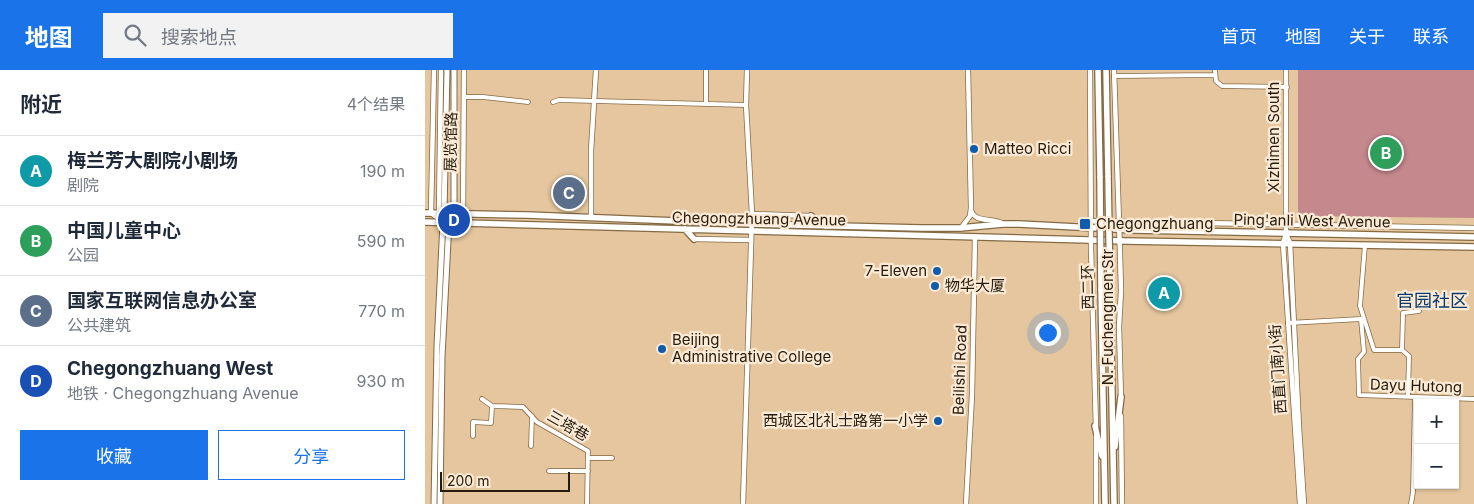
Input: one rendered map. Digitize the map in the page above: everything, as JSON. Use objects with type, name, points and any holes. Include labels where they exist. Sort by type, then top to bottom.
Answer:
[{"type":"main road","points":[[440,504],[446,222],[441,213],[447,70]]},
{"type":"main road","points":[[434,504],[437,346],[446,222],[454,214],[454,91],[456,70]]},
{"type":"main road","name":"西二环","points":[[1098,70],[1105,504]]},
{"type":"main road","name":"西二环","points":[[1107,70],[1113,504]]},
{"type":"main road","points":[[428,213],[454,214]]},
{"type":"main road","name":"Chegongzhuang Avenue","points":[[454,214],[825,226],[961,228],[1003,224],[1091,224]]},
{"type":"main road","points":[[811,216],[825,226]]},
{"type":"main road","name":"Chegongzhuang Avenue","points":[[425,222],[1092,240]]},
{"type":"main road","name":"Ping'anli West Avenue","points":[[1091,224],[1119,229],[1474,237]]},
{"type":"main road","points":[[685,230],[694,239]]},
{"type":"main road","name":"Ping'anli West Avenue","points":[[1092,240],[1474,247]]},
{"type":"main road","points":[[1113,471],[1121,397]]},
{"type":"main road","points":[[1095,426],[1105,471]]},
{"type":"street","name":"展览馆路","points":[[428,213],[433,143],[434,70]]},
{"type":"street","name":"展览馆路","points":[[441,70],[441,213]]},
{"type":"street","name":"展览馆路","points":[[463,214],[464,70]]},
{"type":"street","points":[[591,218],[591,151],[595,70]]},
{"type":"street","points":[[706,70],[706,104]]},
{"type":"street","points":[[743,504],[752,231],[746,105],[747,70]]},
{"type":"street","points":[[961,228],[970,216],[971,208],[968,70]]},
{"type":"street","name":"N. Fuchengmen Str","points":[[1090,70],[1097,504]]},
{"type":"street","name":"Xizhimen South","points":[[1286,70],[1286,234]]},
{"type":"street","points":[[1114,73],[1215,72],[1216,81],[1222,86],[1287,87]]},
{"type":"street","name":"N. Fuchengmen Str","points":[[1114,73],[1121,292],[1119,327],[1122,504]]},
{"type":"street","points":[[464,97],[528,102]]},
{"type":"street","points":[[553,102],[559,100],[746,105]]},
{"type":"street","points":[[433,143],[441,110]]},
{"type":"street","points":[[971,208],[976,218],[998,220],[1003,224]]},
{"type":"street","points":[[428,213],[446,222],[463,214]]},
{"type":"street","points":[[752,214],[811,216]]},
{"type":"street","points":[[1091,224],[1119,221],[1474,228]]},
{"type":"street","name":"西直门南小街","points":[[1286,234],[1299,504]]},
{"type":"street","name":"Beilishi Road","points":[[966,504],[972,395],[975,237]]},
{"type":"street","points":[[694,239],[751,240]]},
{"type":"street","points":[[1365,244],[1360,306],[1375,350],[1402,350],[1409,356],[1408,396]]},
{"type":"street","points":[[1402,350],[1403,313],[1419,311]]},
{"type":"street","name":"Dayu Hutong","points":[[1291,322],[1361,319],[1364,352],[1358,359],[1359,395],[1474,399]]},
{"type":"street","points":[[1291,322],[1304,504]]},
{"type":"street","points":[[1411,504],[1413,492],[1415,398]]},
{"type":"street","points":[[473,436],[473,422],[491,422],[491,406],[482,399]]},
{"type":"street","name":"三塔巷","points":[[491,406],[523,407],[537,422],[589,451],[587,504]]},
{"type":"street","name":"三塔巷","points":[[531,446],[532,416]]},
{"type":"street","name":"三塔巷","points":[[588,458],[612,458]]},
{"type":"street","points":[[549,471],[588,471]]},
{"type":"shaded area","points":[[1298,70],[1474,70],[1474,218],[1300,216],[1298,213]]},
{"type":"place","name":"Matteo Ricci","points":[[974,149]]},
{"type":"place","name":"中国儿童中心","points":[[1386,153]]},
{"type":"place","name":"国家互联网信息办公室","points":[[569,193]]},
{"type":"place","name":"Chegongzhuang West","points":[[454,220]]},
{"type":"place","name":"Chegongzhuang","points":[[1085,224]]},
{"type":"place","name":"7-Eleven","points":[[937,271]]},
{"type":"place","name":"物华大厦","points":[[935,286]]},
{"type":"place","name":"梅兰芳大剧院小剧场","points":[[1164,293]]},
{"type":"place","name":"Beijing Administrative College","points":[[662,349]]},
{"type":"place","name":"西城区北礼士路第一小学","points":[[938,421]]},
{"type":"district","name":"官园社区","points":[[1432,301]]}]
